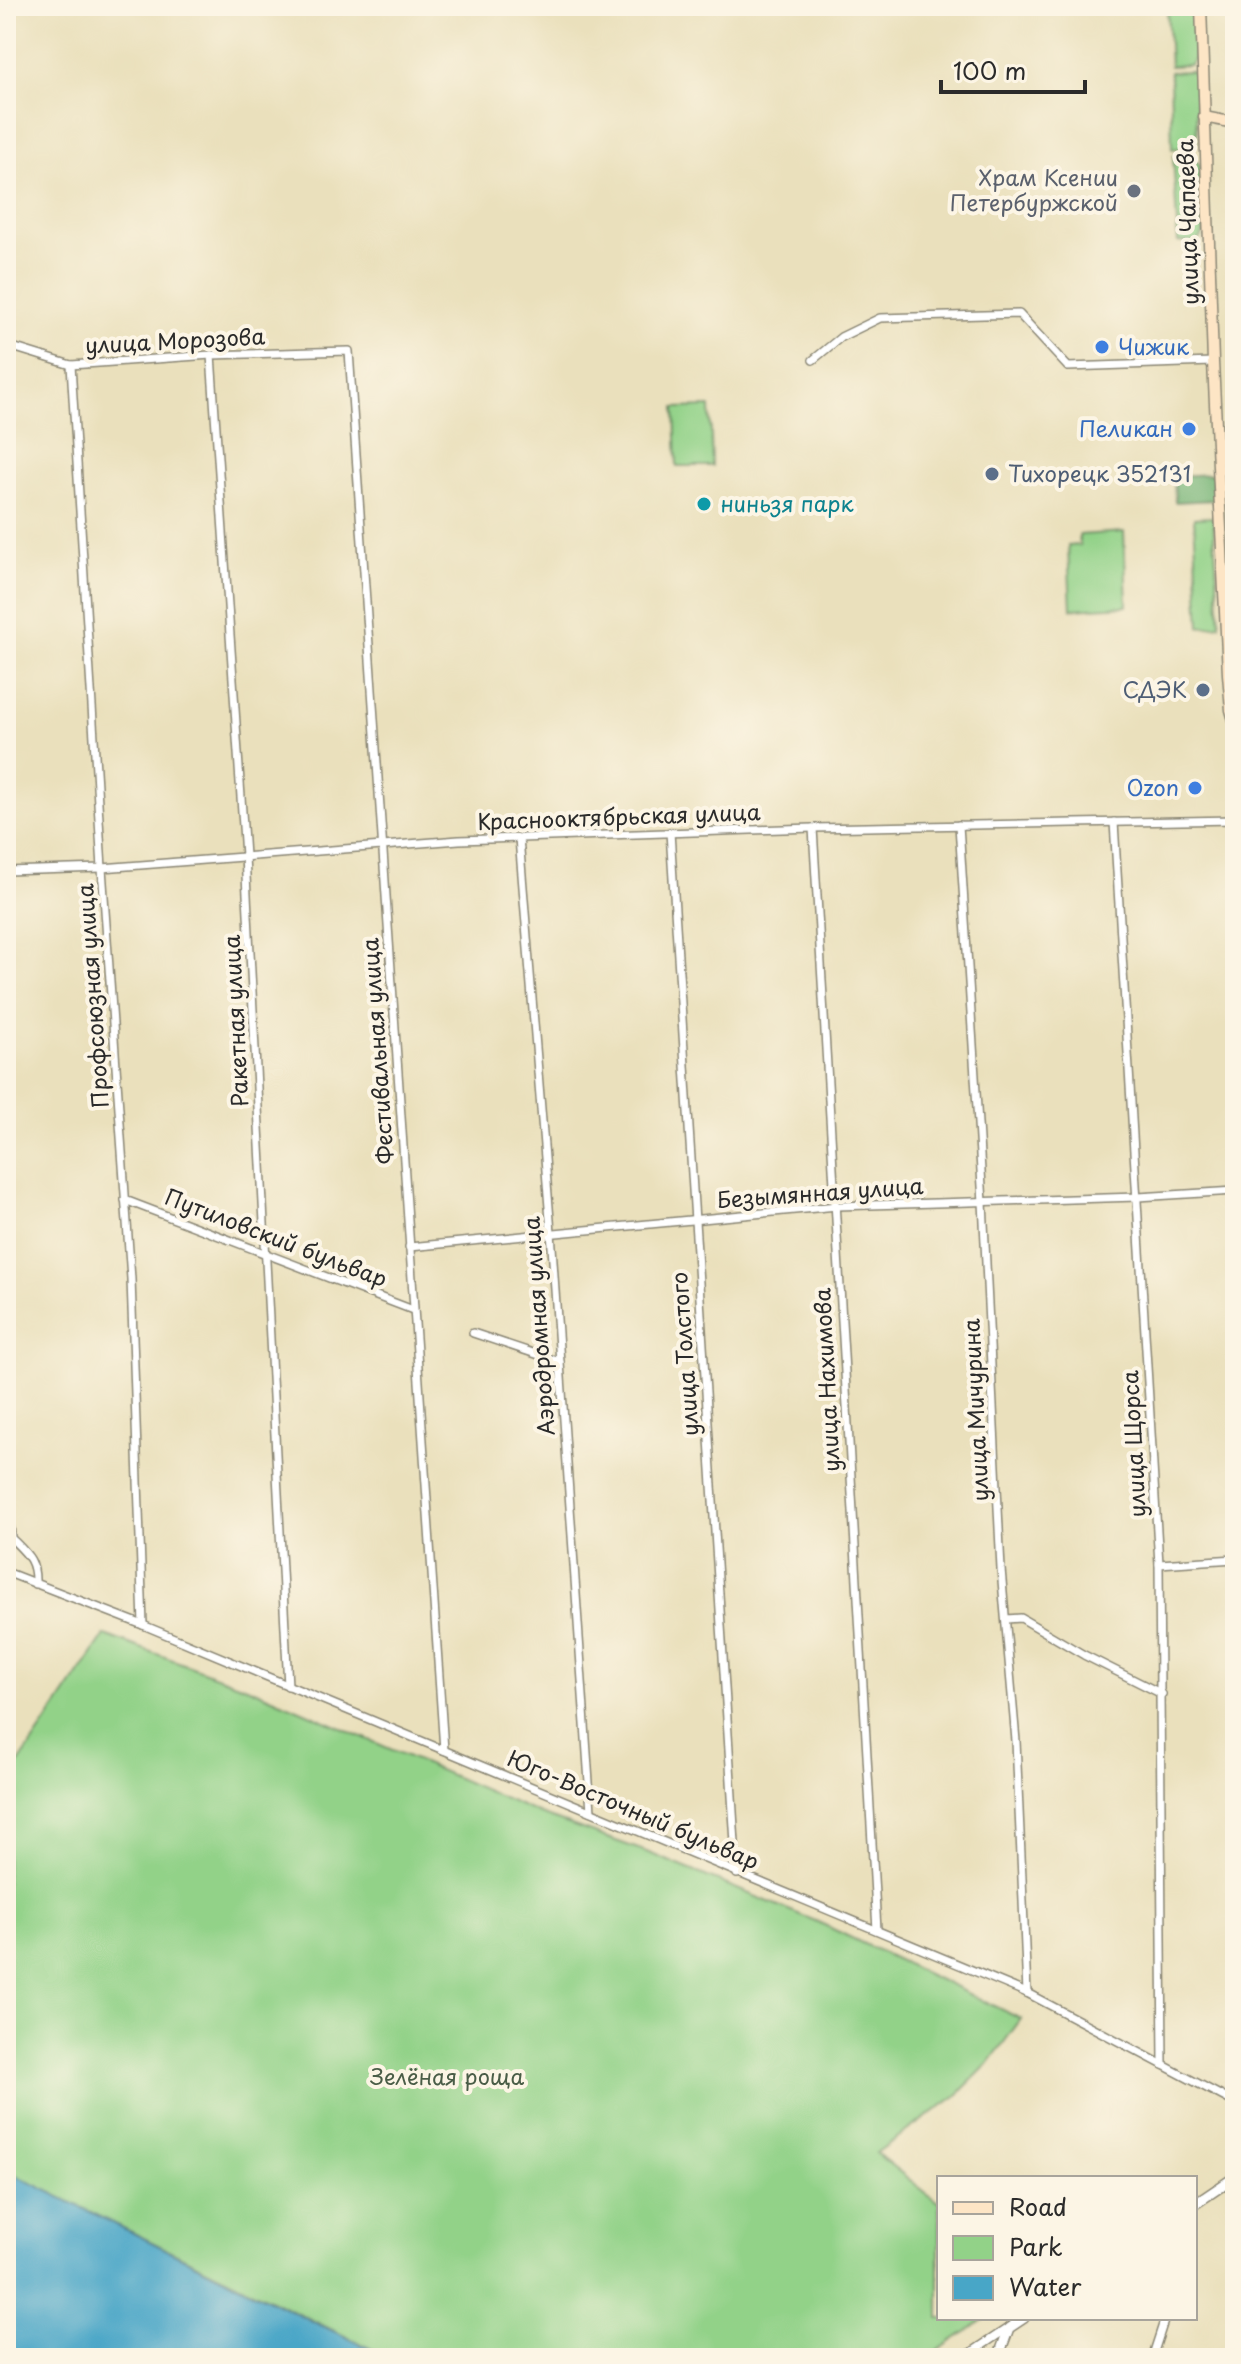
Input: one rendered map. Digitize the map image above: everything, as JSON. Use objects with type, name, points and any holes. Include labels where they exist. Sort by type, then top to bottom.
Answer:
[{"type":"main road","name":"улица Чапаева","points":[[1201,6],[1213,362],[1228,674],[1235,723]]},
{"type":"main road","points":[[1204,117],[1235,123]]},
{"type":"street","points":[[813,360],[841,337],[880,318],[1019,314],[1068,367],[1213,362]]},
{"type":"street","name":"улица Морозова","points":[[6,345],[71,365],[211,355],[349,351]]},
{"type":"street","name":"Фестивальная улица","points":[[349,351],[444,1750]]},
{"type":"street","name":"Ракетная улица","points":[[211,355],[245,856],[288,1686]]},
{"type":"street","name":"Профсоюзная улица","points":[[71,365],[131,1279],[143,1625]]},
{"type":"street","name":"Краснооктябрьская улица","points":[[6,871],[102,868],[519,838],[813,828],[1235,820]]},
{"type":"street","name":"улица Щорса","points":[[1114,822],[1159,1564],[1163,2065]]},
{"type":"street","name":"улица Мичурина","points":[[959,825],[983,1202],[1001,1569],[1016,1741],[1027,1993]]},
{"type":"street","name":"улица Нахимова","points":[[813,828],[877,1930]]},
{"type":"street","name":"улица Толстого","points":[[670,832],[737,1874]]},
{"type":"street","name":"Аэродромная улица","points":[[519,838],[551,1232],[591,1811]]},
{"type":"street","name":"Безымянная улица","points":[[409,1247],[837,1206],[1235,1191]]},
{"type":"street","name":"Путиловский бульвар","points":[[125,1200],[413,1310]]},
{"type":"street","points":[[473,1333],[560,1362]]},
{"type":"street","points":[[6,1469],[8,1540],[28,1555],[36,1569],[35,1584]]},
{"type":"street","points":[[1159,1564],[1235,1559]]},
{"type":"street","name":"Юго-Восточный бульвар","points":[[6,1572],[143,1625],[1027,1993],[1235,2103]]},
{"type":"street","points":[[1006,1619],[1021,1618],[1084,1655],[1162,1694]]},
{"type":"street","points":[[1197,2203],[1235,2177]]},
{"type":"street","points":[[963,2358],[1021,2320]]},
{"type":"street","points":[[1152,2358],[1164,2320]]},
{"type":"street","points":[[998,2358],[1009,2328]]},
{"type":"green space","points":[[1167,6],[1192,6],[1194,59],[1190,65],[1170,66]]},
{"type":"green space","points":[[1191,71],[1195,76],[1197,142],[1191,147],[1172,149],[1170,72]]},
{"type":"green space","points":[[1173,156],[1194,159],[1200,165],[1198,187],[1192,189],[1193,200],[1200,201],[1204,232],[1194,242],[1178,242]]},
{"type":"green space","points":[[710,407],[712,466],[677,466],[675,408]]},
{"type":"green space","points":[[1213,474],[1214,500],[1175,502],[1174,476]]},
{"type":"green space","points":[[1213,517],[1220,625],[1200,627],[1194,518]]},
{"type":"green space","points":[[1124,532],[1127,606],[1071,609],[1068,546],[1080,545],[1079,535]]},
{"type":"green space","name":"Зелёная роща","points":[[105,1635],[252,1689],[540,1814],[644,1851],[818,1922],[1021,2019],[988,2064],[956,2096],[876,2153],[937,2201],[937,2320],[983,2320],[927,2358],[390,2358],[13,2174],[6,2174],[6,1782]]},
{"type":"water","points":[[6,2174],[13,2174],[390,2358],[6,2358]]},
{"type":"place","name":"Храм Ксении Петербуржской","points":[[1134,191]]},
{"type":"place","name":"Чижик","points":[[1102,347]]},
{"type":"place","name":"Пеликан","points":[[1189,429]]},
{"type":"place","name":"Тихорецк 352131","points":[[992,474]]},
{"type":"place","name":"ниньзя парк","points":[[704,504]]},
{"type":"place","name":"СДЭК","points":[[1203,690]]},
{"type":"place","name":"Ozon","points":[[1195,788]]}]
